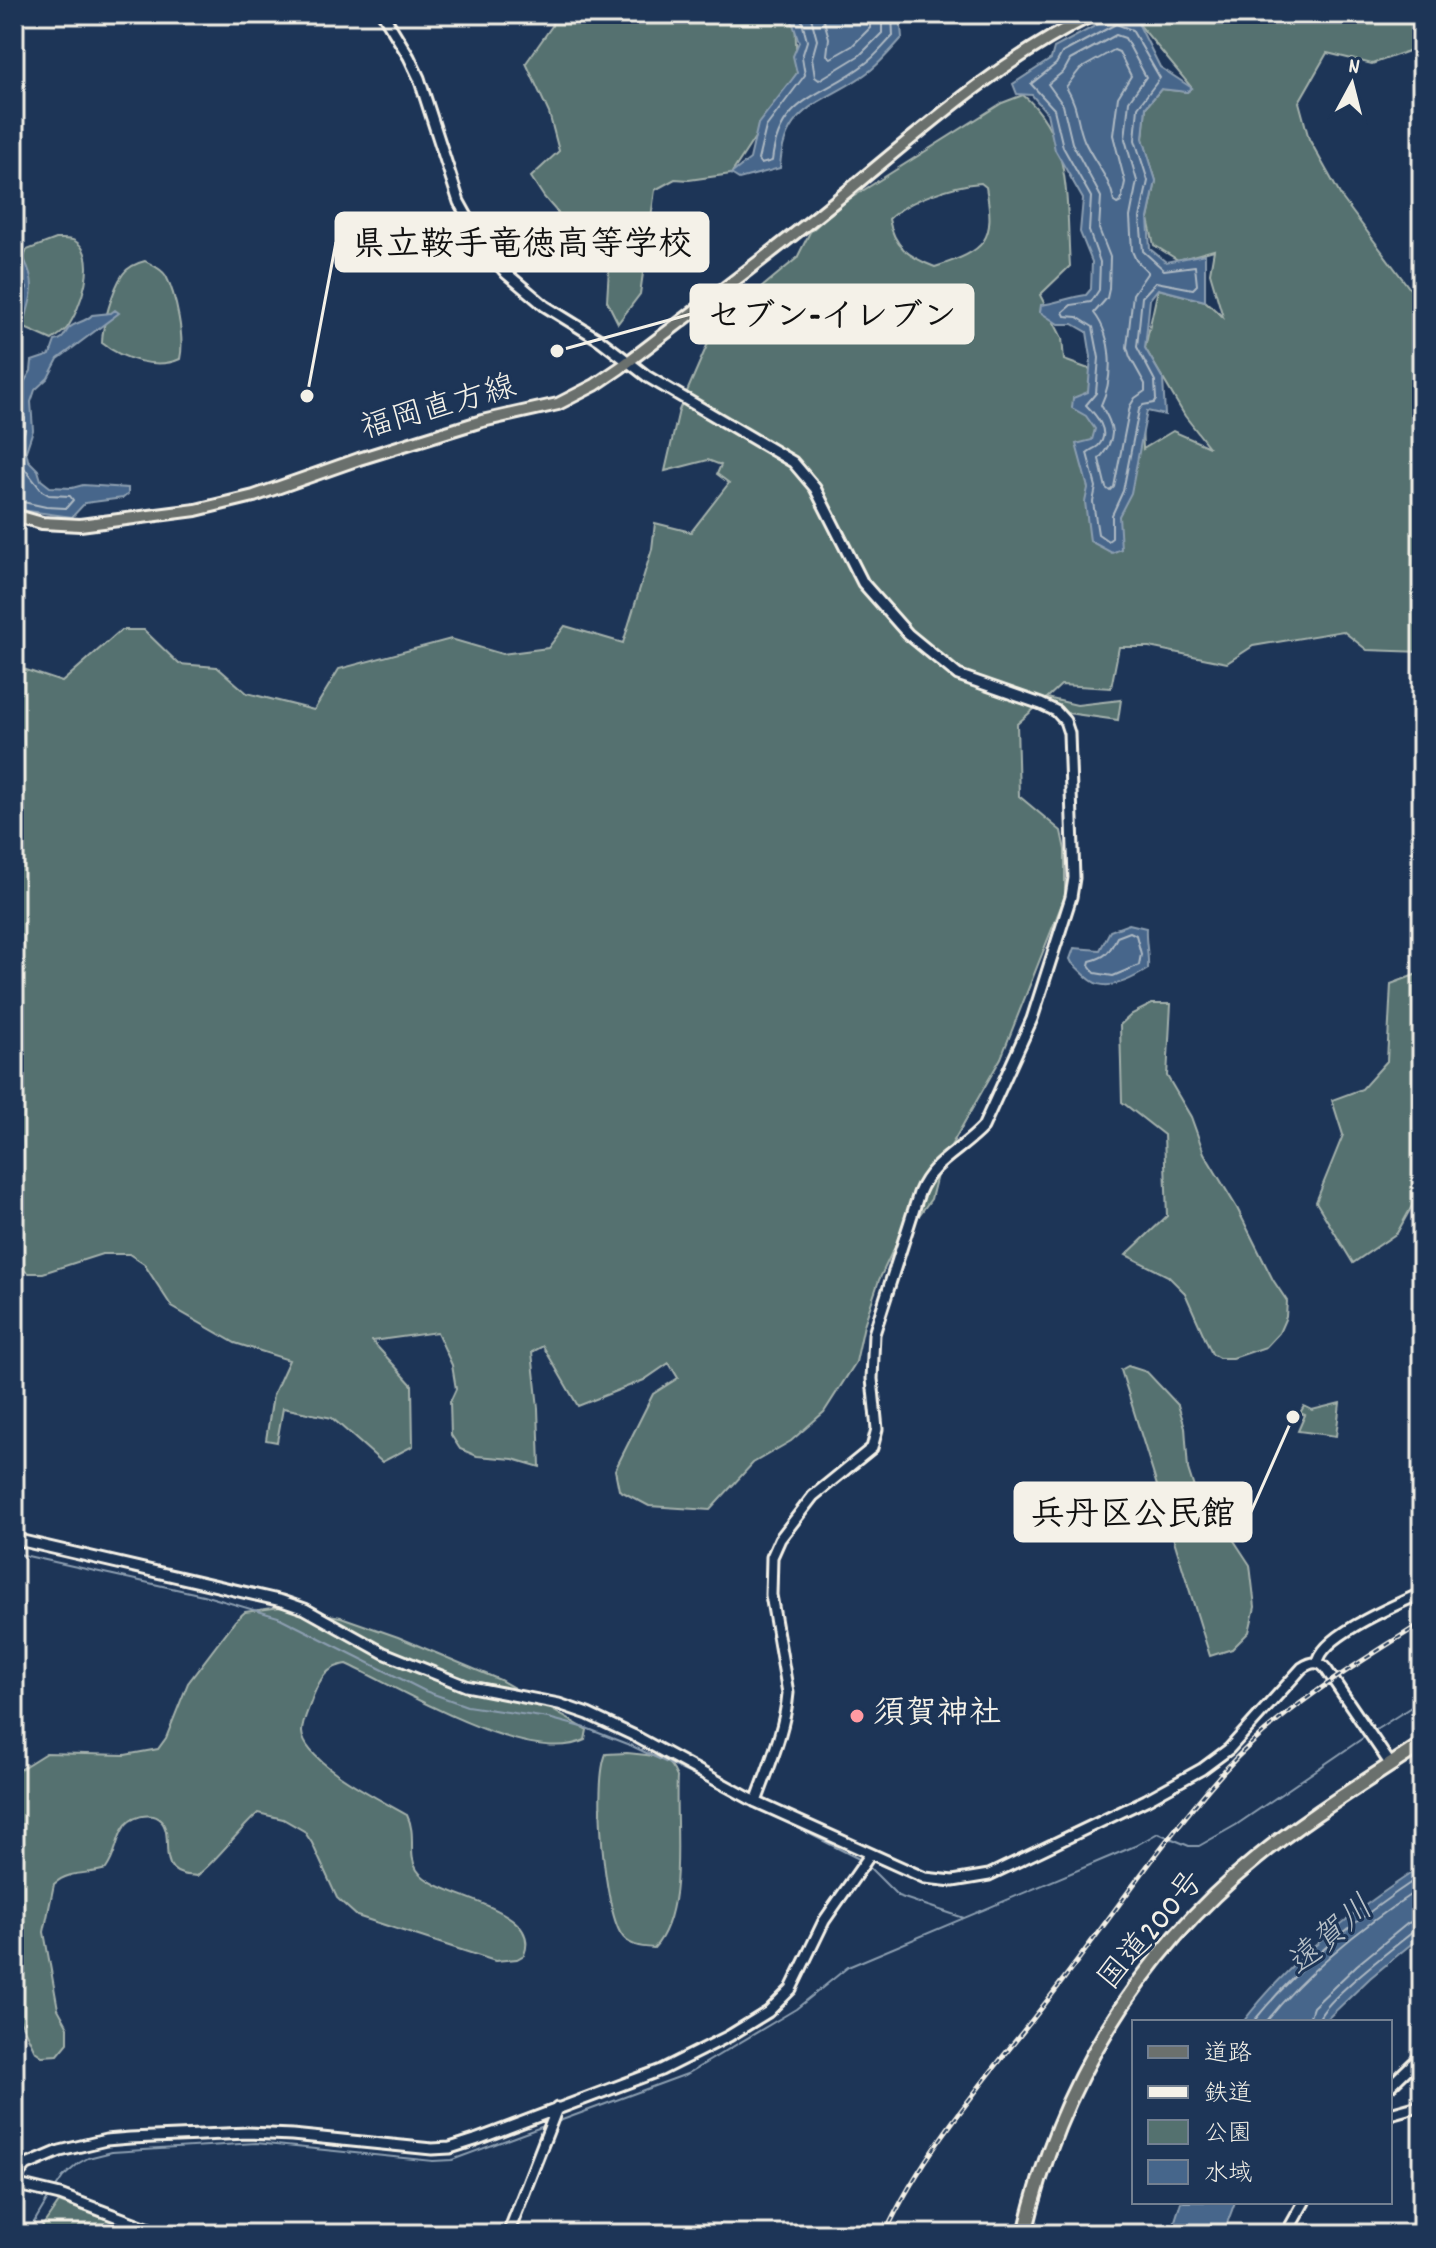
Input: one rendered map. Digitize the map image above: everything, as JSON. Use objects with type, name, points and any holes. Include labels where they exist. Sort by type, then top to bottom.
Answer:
[{"type":"highway","name":"国道200号","points":[[1025,2234],[1045,2163],[1069,2100],[1138,1982],[1203,1906],[1254,1860],[1422,1744]]},
{"type":"main road","name":"福岡直方線","points":[[14,515],[42,523],[80,525],[196,510],[254,496],[482,421],[558,404],[595,385],[627,362],[778,247],[952,105],[1016,57],[1094,14]]},
{"type":"street","points":[[383,14],[414,68],[453,189],[484,247],[525,291],[679,397],[793,462],[815,488],[863,583],[908,634],[958,675],[1056,711],[1065,721],[1069,733],[1074,878],[1071,897],[1032,1019],[983,1127],[936,1165],[919,1193],[874,1334],[872,1379],[877,1429],[872,1448],[813,1496],[780,1539],[772,1557],[771,1595],[788,1693],[787,1709],[756,1802]]},
{"type":"street","points":[[14,1539],[305,1609],[384,1653],[466,1686],[559,1704],[588,1714],[756,1802],[913,1875],[940,1881],[976,1878],[1003,1869],[1146,1800],[1202,1769],[1229,1749],[1302,1668],[1318,1663]]},
{"type":"street","points":[[1391,1765],[1334,1680],[1318,1663],[1318,1655],[1340,1636],[1422,1593]]},
{"type":"street","points":[[163,2234],[14,2181],[27,2165],[40,2158],[106,2140],[248,2133],[450,2148],[667,2067],[707,2048],[768,2012],[791,1989],[824,1921],[870,1855]]},
{"type":"street","points":[[1392,2084],[1422,2055]]},
{"type":"street","points":[[1392,2113],[1422,2105]]},
{"type":"street","points":[[508,2234],[557,2108]]},
{"type":"street","points":[[1286,2234],[1303,2204]]},
{"type":"green space","points":[[553,14],[795,14],[797,73],[731,174],[675,179],[655,190],[640,294],[618,323],[607,301],[611,236],[577,235],[531,177],[559,151],[549,113],[526,63],[552,26]]},
{"type":"green space","points":[[1148,14],[1417,14],[1422,19],[1422,46],[1372,64],[1327,53],[1299,102],[1309,139],[1342,198],[1422,305],[1422,652],[1367,650],[1343,631],[1253,646],[1227,663],[1149,647],[1119,647],[1111,688],[1061,685],[1047,698],[1077,705],[1121,700],[1118,720],[1067,713],[1042,702],[1017,724],[1019,796],[1061,831],[1065,850],[1065,896],[1001,1058],[939,1167],[931,1199],[892,1252],[864,1325],[856,1362],[824,1412],[791,1441],[753,1463],[710,1510],[649,1506],[619,1490],[615,1470],[653,1394],[678,1378],[669,1363],[644,1380],[578,1406],[543,1346],[532,1352],[540,1467],[513,1459],[477,1456],[460,1449],[451,1435],[450,1402],[456,1389],[452,1365],[437,1332],[372,1341],[412,1385],[413,1446],[382,1462],[332,1418],[283,1408],[277,1442],[266,1440],[273,1395],[289,1360],[235,1343],[172,1307],[144,1264],[129,1254],[102,1254],[43,1273],[28,1273],[14,1263],[14,666],[62,682],[121,630],[144,630],[179,664],[217,667],[247,693],[314,710],[339,669],[451,639],[502,654],[548,648],[565,626],[623,643],[652,549],[655,523],[691,532],[729,483],[717,474],[721,465],[708,460],[665,471],[679,410],[725,304],[738,307],[797,258],[810,232],[840,205],[1002,103],[1023,95],[1051,131],[1064,174],[1070,266],[1040,295],[1062,338],[1064,360],[1115,373],[1141,395],[1143,449],[1173,431],[1209,447],[1185,416],[1145,348],[1158,289],[1205,301],[1223,317],[1210,273],[1214,250],[1178,260],[1154,245],[1148,219],[1156,181],[1143,139],[1146,107],[1161,89],[1187,92],[1192,88],[1138,23]],"holes":[[[981,183],[986,187],[988,232],[976,249],[935,267],[910,255],[899,244],[889,219],[897,212],[957,187]]]},
{"type":"green space","points":[[56,239],[73,240],[82,248],[87,270],[82,297],[72,320],[52,340],[20,326],[14,320],[15,275],[27,250]]},
{"type":"green space","points":[[145,261],[166,276],[176,305],[181,350],[180,359],[171,362],[140,361],[119,354],[102,343],[109,307],[119,280],[127,269]]},
{"type":"green space","points":[[1420,973],[1422,1188],[1397,1233],[1353,1263],[1316,1202],[1343,1135],[1332,1100],[1362,1089],[1387,1061],[1391,984]]},
{"type":"green space","points":[[1152,1004],[1171,1004],[1167,1076],[1191,1117],[1204,1153],[1287,1301],[1286,1317],[1279,1333],[1266,1347],[1233,1358],[1219,1358],[1212,1354],[1185,1293],[1168,1276],[1126,1255],[1167,1216],[1164,1135],[1122,1102],[1120,1025],[1132,1014]]},
{"type":"green space","points":[[1128,1366],[1147,1372],[1178,1405],[1185,1427],[1188,1469],[1196,1494],[1231,1536],[1250,1565],[1255,1607],[1249,1632],[1232,1649],[1210,1656],[1121,1370]]},
{"type":"green space","points":[[1340,1403],[1336,1436],[1298,1431],[1305,1415],[1300,1413],[1304,1406],[1312,1410]]},
{"type":"green space","points":[[280,1607],[341,1617],[398,1637],[500,1680],[587,1730],[585,1740],[561,1746],[531,1743],[465,1722],[347,1664],[334,1667],[322,1679],[303,1723],[306,1744],[315,1756],[345,1779],[407,1815],[417,1870],[428,1880],[504,1914],[518,1925],[526,1938],[524,1955],[517,1959],[495,1961],[357,1916],[337,1898],[304,1831],[283,1819],[258,1813],[197,1876],[181,1874],[173,1869],[161,1821],[152,1816],[140,1816],[123,1829],[106,1869],[72,1875],[54,1884],[44,1932],[58,2009],[68,2027],[68,2043],[58,2055],[42,2056],[35,2051],[14,2008],[14,1773],[46,1753],[125,1755],[158,1749],[166,1738],[188,1683],[235,1621],[245,1612]]},
{"type":"green space","points":[[627,1753],[663,1759],[677,1777],[675,1890],[665,1932],[654,1948],[631,1943],[621,1934],[605,1873],[600,1791],[602,1769],[606,1754]]},
{"type":"green space","points":[[59,2202],[146,2234],[37,2234]]},
{"type":"water","points":[[794,14],[900,14],[902,38],[871,70],[799,117],[783,146],[780,168],[739,179],[731,174],[750,159],[758,124],[797,73],[793,56],[799,42],[791,18]]},
{"type":"water","points":[[1117,14],[1138,23],[1160,67],[1192,88],[1187,92],[1161,89],[1146,107],[1143,138],[1156,181],[1148,218],[1150,249],[1166,262],[1205,254],[1205,301],[1158,289],[1150,299],[1145,348],[1163,379],[1165,415],[1147,411],[1131,493],[1119,516],[1121,549],[1112,553],[1090,541],[1085,502],[1088,488],[1076,444],[1092,440],[1095,429],[1086,416],[1072,408],[1073,398],[1088,392],[1091,357],[1087,332],[1073,324],[1058,324],[1040,312],[1041,305],[1086,295],[1091,289],[1092,262],[1080,232],[1083,199],[1055,150],[1047,113],[1032,95],[1017,94],[1013,84],[1051,59],[1054,48]]},
{"type":"water","points":[[24,259],[32,289],[20,337],[14,336],[14,309],[27,288],[21,282]]},
{"type":"water","points":[[115,310],[119,313],[58,359],[48,378],[35,390],[31,402],[33,430],[26,451],[41,480],[50,487],[83,485],[128,488],[128,494],[123,498],[85,503],[72,517],[21,510],[15,506],[14,497],[14,414],[19,405],[18,392],[31,371],[32,361],[50,355],[55,341],[72,326],[92,315]]},
{"type":"water","points":[[1129,924],[1146,928],[1148,969],[1128,980],[1106,985],[1092,981],[1072,963],[1070,959],[1074,948],[1100,950],[1110,931]]},
{"type":"water","name":"遠賀川","points":[[1422,1866],[1422,1935],[1326,2020],[1245,2020],[1304,1956],[1373,1900]]},
{"type":"water","points":[[1180,2204],[1234,2204],[1223,2234],[1168,2234]]},
{"type":"waterway","points":[[14,1553],[203,1595],[278,1617],[425,1691],[467,1706],[548,1718],[586,1728],[632,1746],[728,1792]]},
{"type":"waterway","points":[[1371,1733],[1422,1700]]},
{"type":"waterway","points":[[554,2123],[687,2074],[796,2009],[848,1967],[1135,1846],[1158,1833],[1189,1846],[1199,1846],[1236,1825],[1366,1736]]},
{"type":"waterway","points":[[765,1811],[863,1861]]},
{"type":"waterway","points":[[867,1865],[898,1896],[964,1918]]},
{"type":"waterway","points":[[55,2189],[79,2163],[112,2152],[256,2143],[433,2161],[452,2160],[544,2126]]},
{"type":"waterway","points":[[27,2234],[49,2197]]},
{"type":"railway","points":[[885,2234],[919,2172],[959,2113],[1224,1771],[1292,1709],[1422,1623]]},
{"type":"place","name":"セブン-イレブン","points":[[557,351]]},
{"type":"place","name":"県立鞍手竜徳高等学校","points":[[307,396]]},
{"type":"place","name":"兵丹区公民館","points":[[1293,1417]]},
{"type":"place","name":"須賀神社","points":[[857,1716]]}]
